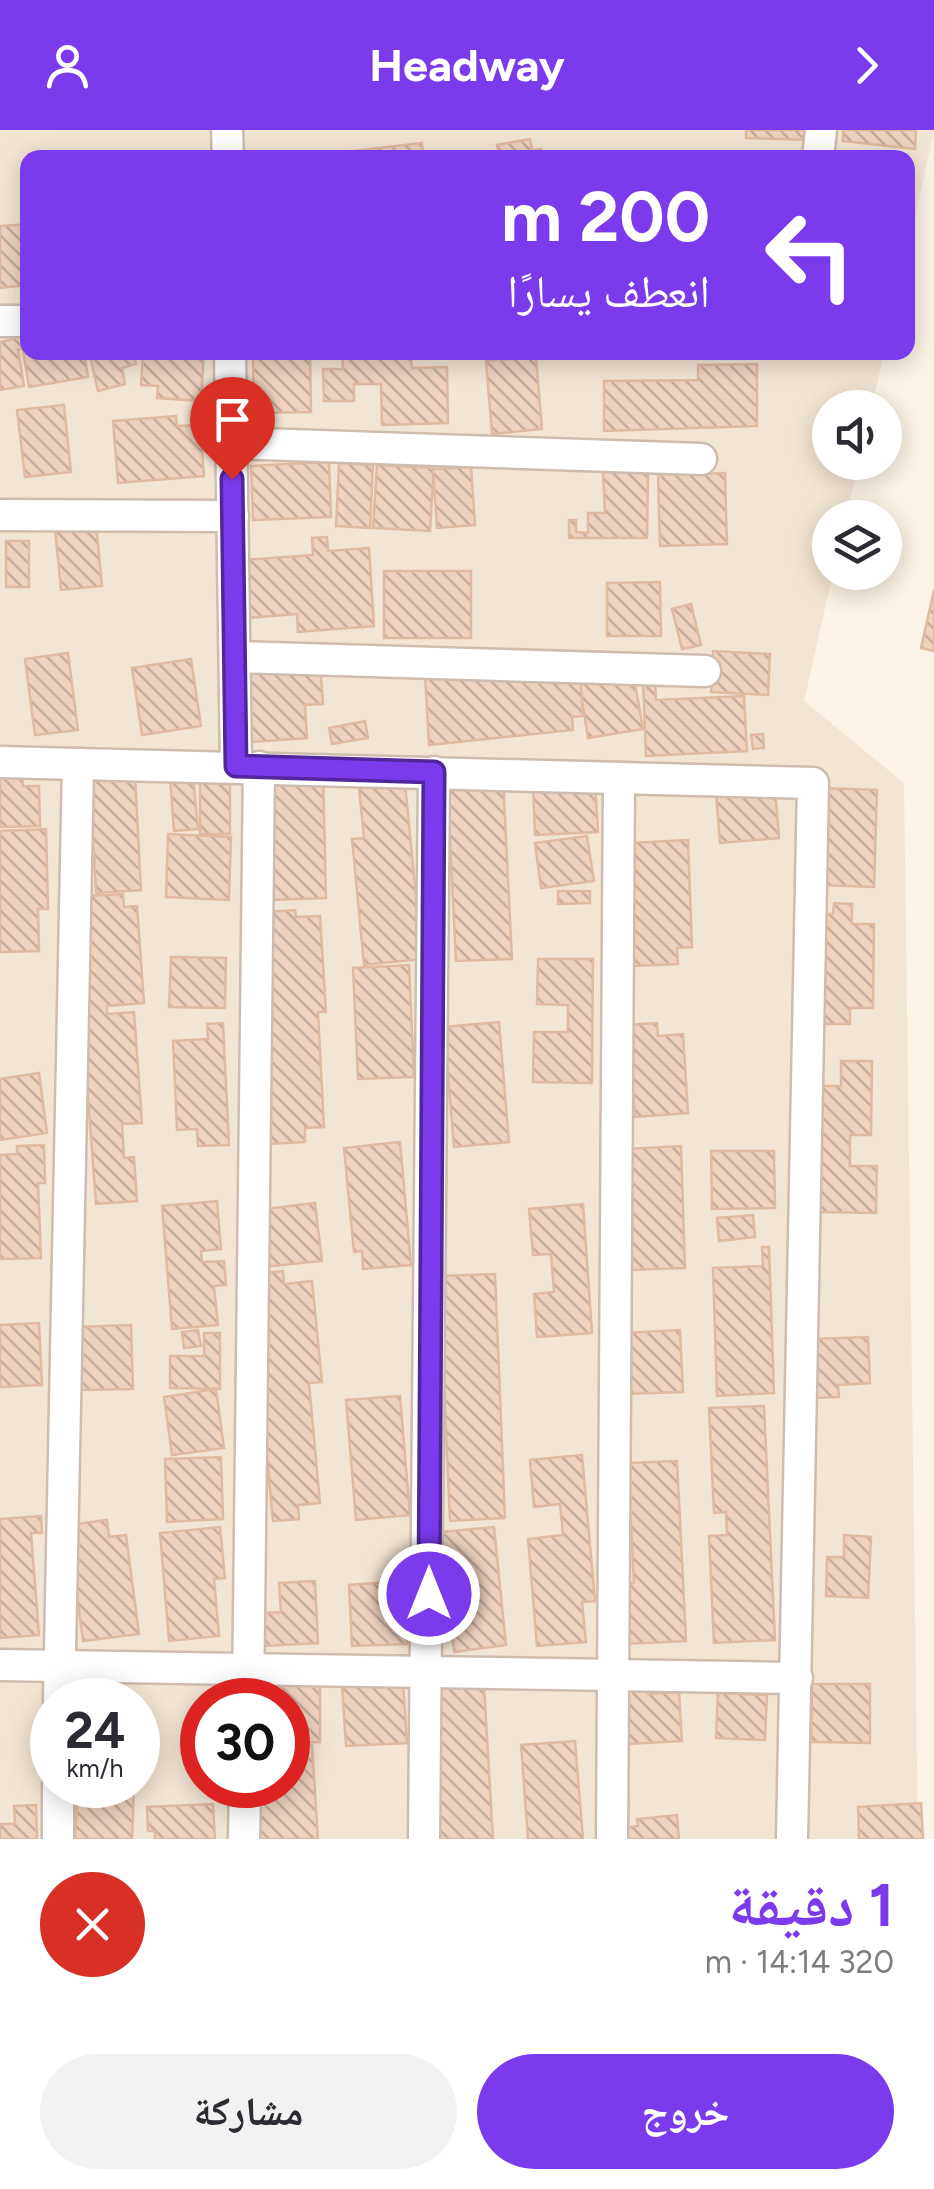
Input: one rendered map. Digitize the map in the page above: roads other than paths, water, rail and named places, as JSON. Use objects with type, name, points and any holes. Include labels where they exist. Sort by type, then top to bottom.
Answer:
[{"type":"street","points":[[230,360],[235,657],[248,767],[248,1678]]},
{"type":"street","points":[[232,442],[701,459]]},
{"type":"street","points":[[0,515],[233,516]]},
{"type":"street","points":[[235,657],[705,672]]},
{"type":"street","points":[[0,762],[813,783],[792,1839]]},
{"type":"street","points":[[60,1678],[78,764]]},
{"type":"street","points":[[424,1839],[434,772]]},
{"type":"street","points":[[612,1839],[619,778]]},
{"type":"street","points":[[0,1665],[797,1678]]},
{"type":"street","points":[[58,1808],[58,1839]]},
{"type":"street","points":[[244,1839],[245,1808]]}]
